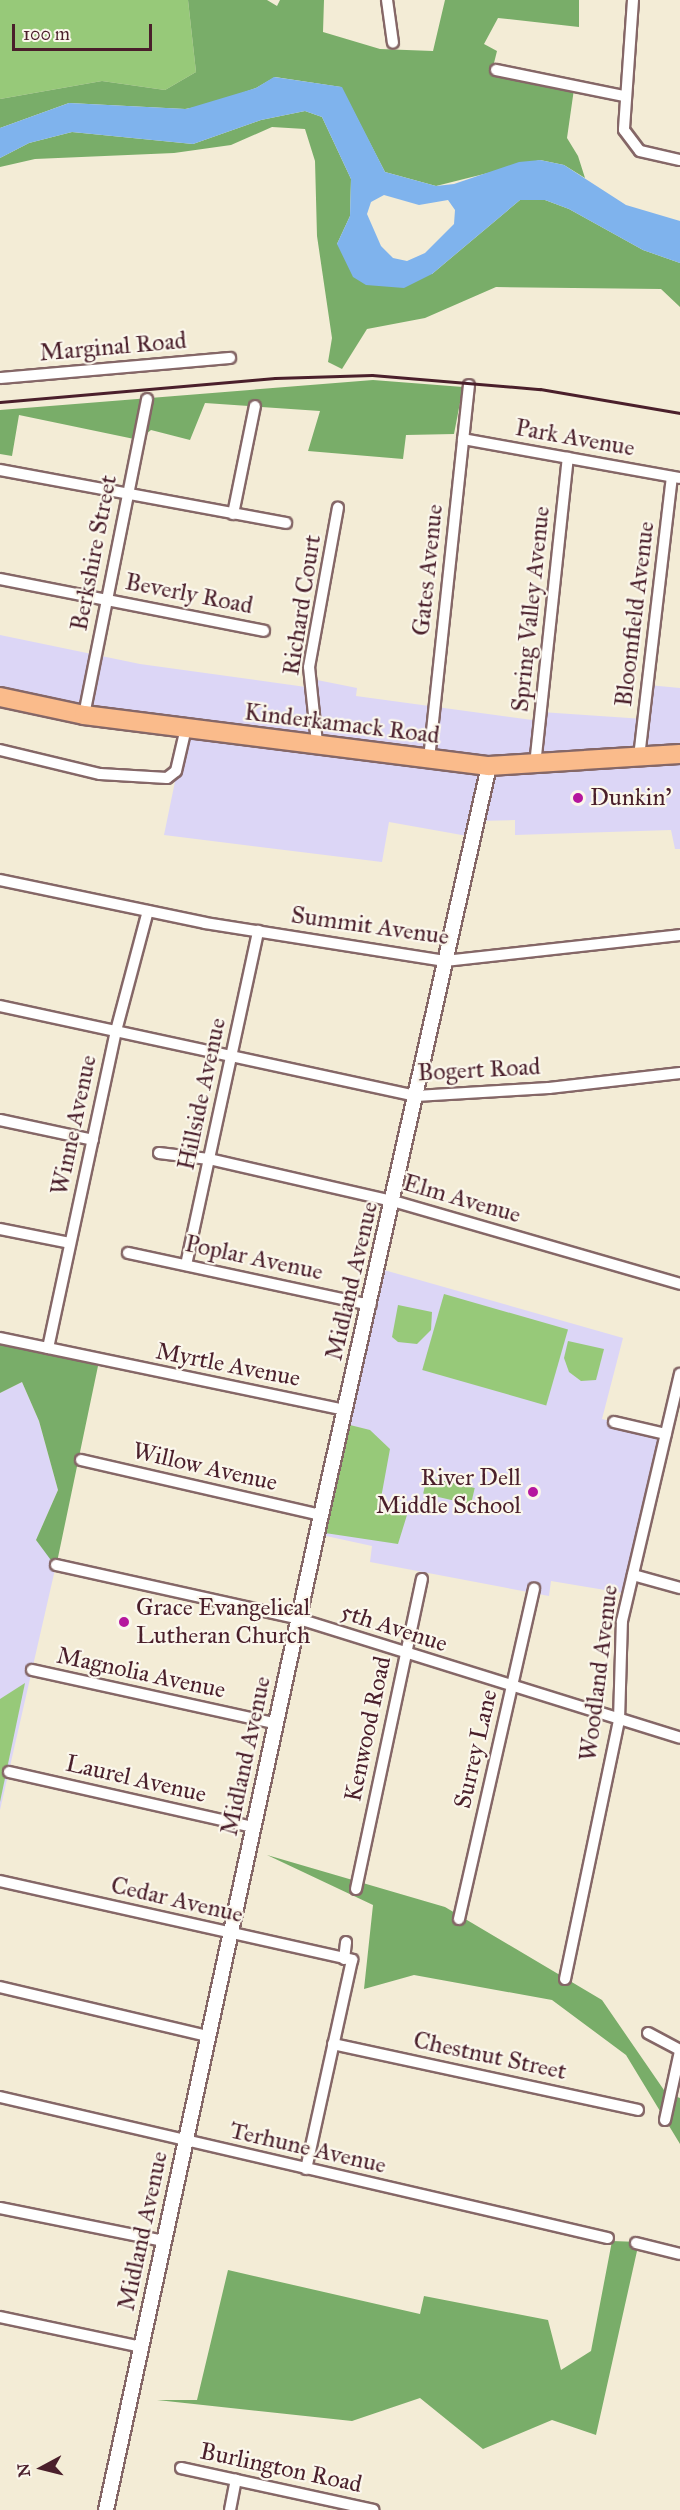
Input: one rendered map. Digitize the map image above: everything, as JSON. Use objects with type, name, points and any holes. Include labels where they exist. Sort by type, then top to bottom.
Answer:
[{"type":"main road","name":"Kinderkamack Road","points":[[0,697],[84,715],[489,766],[536,765],[680,754]]},
{"type":"street","points":[[387,0],[393,43]]},
{"type":"street","points":[[633,0],[624,96],[624,130],[633,146],[644,153],[680,160]]},
{"type":"street","points":[[496,70],[624,96]]},
{"type":"street","name":"Marginal Road","points":[[0,378],[230,358]]},
{"type":"street","name":"Gates Avenue","points":[[429,759],[469,385]]},
{"type":"street","name":"Berkshire Street","points":[[84,715],[147,399]]},
{"type":"street","points":[[233,514],[255,406]]},
{"type":"street","name":"Park Avenue","points":[[464,439],[676,477]]},
{"type":"street","name":"Spring Valley Avenue","points":[[536,765],[568,458]]},
{"type":"street","points":[[0,470],[286,523]]},
{"type":"street","name":"Bloomfield Avenue","points":[[639,757],[676,477]]},
{"type":"street","name":"Richard Court","points":[[317,743],[309,667],[339,508]]},
{"type":"street","name":"Beverly Road","points":[[0,579],[264,631]]},
{"type":"street","points":[[0,750],[100,774],[161,778],[176,771],[186,728]]},
{"type":"street","name":"Midland Avenue","points":[[106,2510],[321,1515],[370,1305],[489,766]]},
{"type":"street","name":"Summit Avenue","points":[[0,880],[197,922],[445,961],[680,935]]},
{"type":"street","name":"Winne Avenue","points":[[48,1348],[116,1031],[148,911]]},
{"type":"street","name":"Hillside Avenue","points":[[186,1265],[258,932]]},
{"type":"street","name":"Bogert Road","points":[[0,1006],[416,1096],[549,1088],[680,1073]]},
{"type":"street","points":[[0,1120],[93,1140]]},
{"type":"street","name":"Elm Avenue","points":[[159,1153],[209,1159],[393,1201],[680,1284]]},
{"type":"street","points":[[0,1228],[70,1244]]},
{"type":"street","name":"Poplar Avenue","points":[[128,1253],[370,1305]]},
{"type":"street","name":"Myrtle Avenue","points":[[0,1338],[346,1410]]},
{"type":"street","name":"Woodland Avenue","points":[[564,1979],[619,1720],[620,1646],[633,1575],[680,1374]]},
{"type":"street","points":[[614,1422],[666,1434]]},
{"type":"street","name":"Willow Avenue","points":[[81,1460],[321,1515]]},
{"type":"street","name":"5th Avenue","points":[[56,1565],[299,1619],[680,1738]]},
{"type":"street","points":[[633,1575],[680,1588]]},
{"type":"street","name":"Kenwood Road","points":[[356,1889],[422,1579]]},
{"type":"street","name":"Surrey Lane","points":[[459,1919],[534,1588]]},
{"type":"street","name":"Magnolia Avenue","points":[[32,1670],[276,1724]]},
{"type":"street","name":"Laurel Avenue","points":[[9,1772],[253,1827]]},
{"type":"street","name":"Cedar Avenue","points":[[0,1881],[344,1959]]},
{"type":"street","points":[[306,2169],[352,1960],[344,1959],[346,1942]]},
{"type":"street","points":[[0,1987],[207,2036]]},
{"type":"street","points":[[648,2033],[680,2051],[665,2120]]},
{"type":"street","name":"Chestnut Street","points":[[333,2044],[638,2110]]},
{"type":"street","name":"Terhune Avenue","points":[[0,2097],[608,2238]]},
{"type":"street","points":[[0,2208],[164,2241]]},
{"type":"street","points":[[636,2243],[680,2254]]},
{"type":"street","points":[[0,2317],[141,2347]]},
{"type":"street","name":"Burlington Road","points":[[181,2468],[373,2510]]},
{"type":"street","points":[[230,2510],[236,2480]]},
{"type":"shaded area","points":[[0,635],[140,664],[313,688],[317,680],[357,688],[356,696],[540,721],[541,712],[644,719],[648,685],[680,688],[680,849],[675,849],[671,830],[515,835],[515,820],[477,821],[473,837],[389,822],[382,862],[164,835],[186,728],[0,697]]},
{"type":"shaded area","points":[[384,1270],[623,1338],[602,1419],[666,1434],[629,1594],[551,1581],[549,1596],[370,1562],[372,1546],[317,1534]]},
{"type":"shaded area","points":[[22,1382],[39,1421],[58,1490],[36,1540],[56,1565],[0,1810],[0,1393]]},
{"type":"green space","points":[[0,0],[188,0],[196,72],[165,90],[102,81],[0,99]]},
{"type":"green space","points":[[188,0],[267,0],[277,6],[280,0],[324,0],[323,32],[380,49],[433,51],[445,0],[579,0],[579,27],[498,18],[484,44],[497,51],[491,75],[574,89],[567,138],[578,156],[585,178],[564,165],[540,160],[436,186],[385,172],[341,87],[275,77],[256,88],[208,105],[185,109],[69,103],[0,128],[0,99],[102,81],[165,90],[196,72]]},
{"type":"green space","points":[[305,111],[322,117],[351,179],[350,216],[337,244],[432,274],[520,200],[545,200],[569,209],[643,250],[680,263],[680,307],[661,289],[496,287],[425,318],[367,329],[342,369],[328,362],[332,338],[317,236],[315,161],[305,129],[272,127],[231,145],[174,153],[35,159],[0,167],[0,158],[29,143],[72,132],[193,144],[261,120]]},
{"type":"green space","points":[[373,380],[463,387],[454,434],[406,435],[403,459],[308,451],[320,411],[205,403],[190,440],[151,430],[139,440],[19,415],[12,456],[0,454],[0,410]]},
{"type":"green space","points":[[444,1294],[568,1330],[546,1405],[422,1370]]},
{"type":"green space","points":[[398,1305],[432,1312],[431,1330],[417,1344],[398,1342],[392,1337]]},
{"type":"green space","points":[[0,1338],[48,1348],[98,1366],[56,1567],[36,1540],[58,1490],[39,1421],[22,1382],[0,1393]]},
{"type":"green space","points":[[568,1341],[604,1349],[596,1380],[581,1381],[569,1372],[564,1358]]},
{"type":"green space","points":[[350,1425],[370,1430],[390,1449],[379,1509],[407,1515],[398,1544],[325,1533]]},
{"type":"green space","points":[[427,1477],[475,1488],[471,1505],[423,1494]]},
{"type":"green space","points":[[25,1683],[0,1802],[0,1699]]},
{"type":"green space","points":[[267,1855],[445,1907],[602,2000],[666,2093],[680,2098],[680,2144],[626,2055],[552,2000],[414,1975],[364,1989],[373,1905]]},
{"type":"green space","points":[[612,2241],[639,2242],[596,2435],[552,2420],[483,2449],[420,2398],[352,2421],[157,2400],[197,2400],[228,2270],[420,2314],[424,2296],[548,2320],[561,2370],[591,2351]]},
{"type":"water","points":[[274,77],[342,87],[385,172],[436,186],[454,184],[519,162],[540,160],[564,165],[626,205],[680,221],[680,263],[643,250],[569,209],[545,200],[520,200],[432,274],[404,288],[366,285],[353,277],[337,244],[350,216],[351,179],[322,117],[305,111],[261,120],[193,144],[72,132],[29,143],[0,158],[0,128],[69,103],[186,109],[256,88]],"holes":[[[384,195],[419,205],[448,200],[455,210],[454,224],[425,253],[407,261],[393,258],[381,246],[367,214],[371,202]]]},
{"type":"railway","points":[[0,402],[275,378],[372,375],[540,389],[680,413]]},
{"type":"place","name":"Dunkin'","points":[[578,798]]},
{"type":"place","name":"River Dell Middle School","points":[[533,1492]]},
{"type":"place","name":"Grace Evangelical Lutheran Church","points":[[124,1622]]}]
